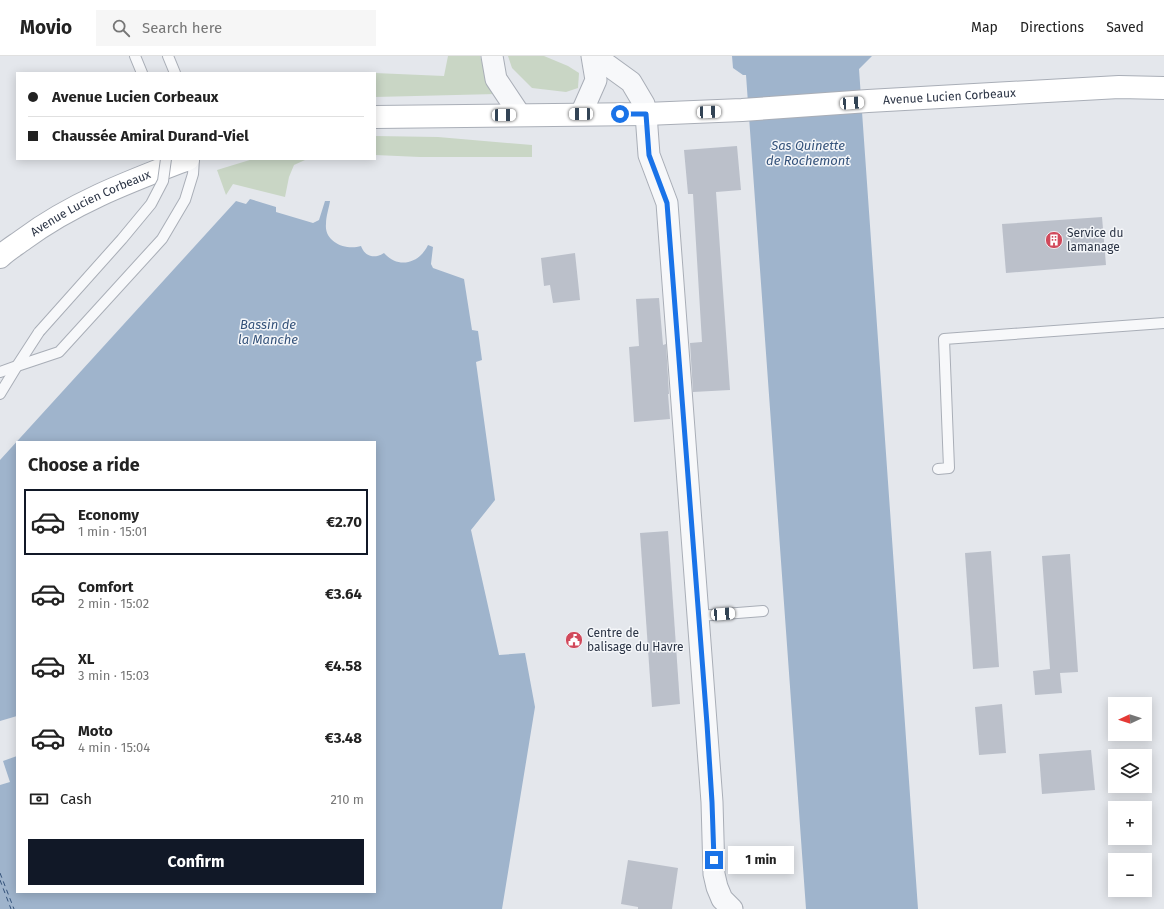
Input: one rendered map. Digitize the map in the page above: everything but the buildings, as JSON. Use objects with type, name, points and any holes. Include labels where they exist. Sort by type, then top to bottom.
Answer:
[{"type":"main road","name":"Avenue Lucien Corbeaux","points":[[376,117],[646,114],[742,110],[1119,87],[1164,88]]},
{"type":"main road","name":"Avenue Lucien Corbeaux","points":[[0,257],[36,230],[82,202],[185,160]]},
{"type":"street","points":[[492,56],[496,79],[520,115]]},
{"type":"street","points":[[581,114],[596,80],[592,56]]},
{"type":"street","points":[[595,56],[631,82],[644,104],[649,155],[667,203],[699,616],[712,802],[714,874],[722,906]]},
{"type":"lane","points":[[135,56],[142,72]]},
{"type":"lane","points":[[168,56],[175,72]]},
{"type":"lane","points":[[0,394],[39,332],[122,239],[151,204],[163,181],[166,160]]},
{"type":"lane","points":[[0,372],[59,352],[162,239],[185,200],[193,174],[194,160]]},
{"type":"lane","points":[[938,469],[949,468],[944,339],[1164,323]]},
{"type":"lane","points":[[699,616],[763,611]]},
{"type":"green space","points":[[448,56],[480,56],[487,80],[496,94],[376,97],[376,73],[444,76]]},
{"type":"green space","points":[[508,56],[544,56],[568,66],[579,73],[578,88],[566,92],[532,88],[512,68]]},
{"type":"green space","points":[[376,136],[438,137],[532,145],[532,157],[420,157],[376,155]]},
{"type":"green space","points":[[250,160],[305,160],[294,165],[289,177],[285,197],[233,184],[226,195],[217,170]]},
{"type":"water","name":"Sas Quinette de Rochemont","points":[[732,56],[872,56],[859,69],[918,909],[806,909],[746,75],[743,75],[733,68]]},
{"type":"water","name":"Bassin de la Manche","points":[[250,199],[276,207],[276,212],[313,223],[319,220],[325,201],[330,201],[326,218],[326,230],[332,240],[337,244],[349,247],[361,246],[368,255],[377,256],[384,253],[390,258],[402,263],[419,257],[428,245],[433,247],[431,264],[433,268],[464,279],[472,330],[478,331],[482,360],[476,362],[495,500],[471,530],[499,655],[525,653],[535,707],[502,909],[0,909],[0,460],[16,442],[16,893],[376,893],[376,441],[17,441],[236,201],[246,204]]},
{"type":"pier","points":[[16,716],[16,756],[3,761],[10,782],[0,785],[0,721]]},
{"type":"ferry route","points":[[0,873],[14,909]]},
{"type":"ferry route","points":[[0,880],[11,909]]},
{"type":"place","name":"Service du lamanage","points":[[1054,240]]},
{"type":"place","name":"Centre de balisage du Havre","points":[[574,640]]},
{"type":"route","points":[[620,114],[646,114],[649,155],[667,203],[707,724],[714,860]]}]
